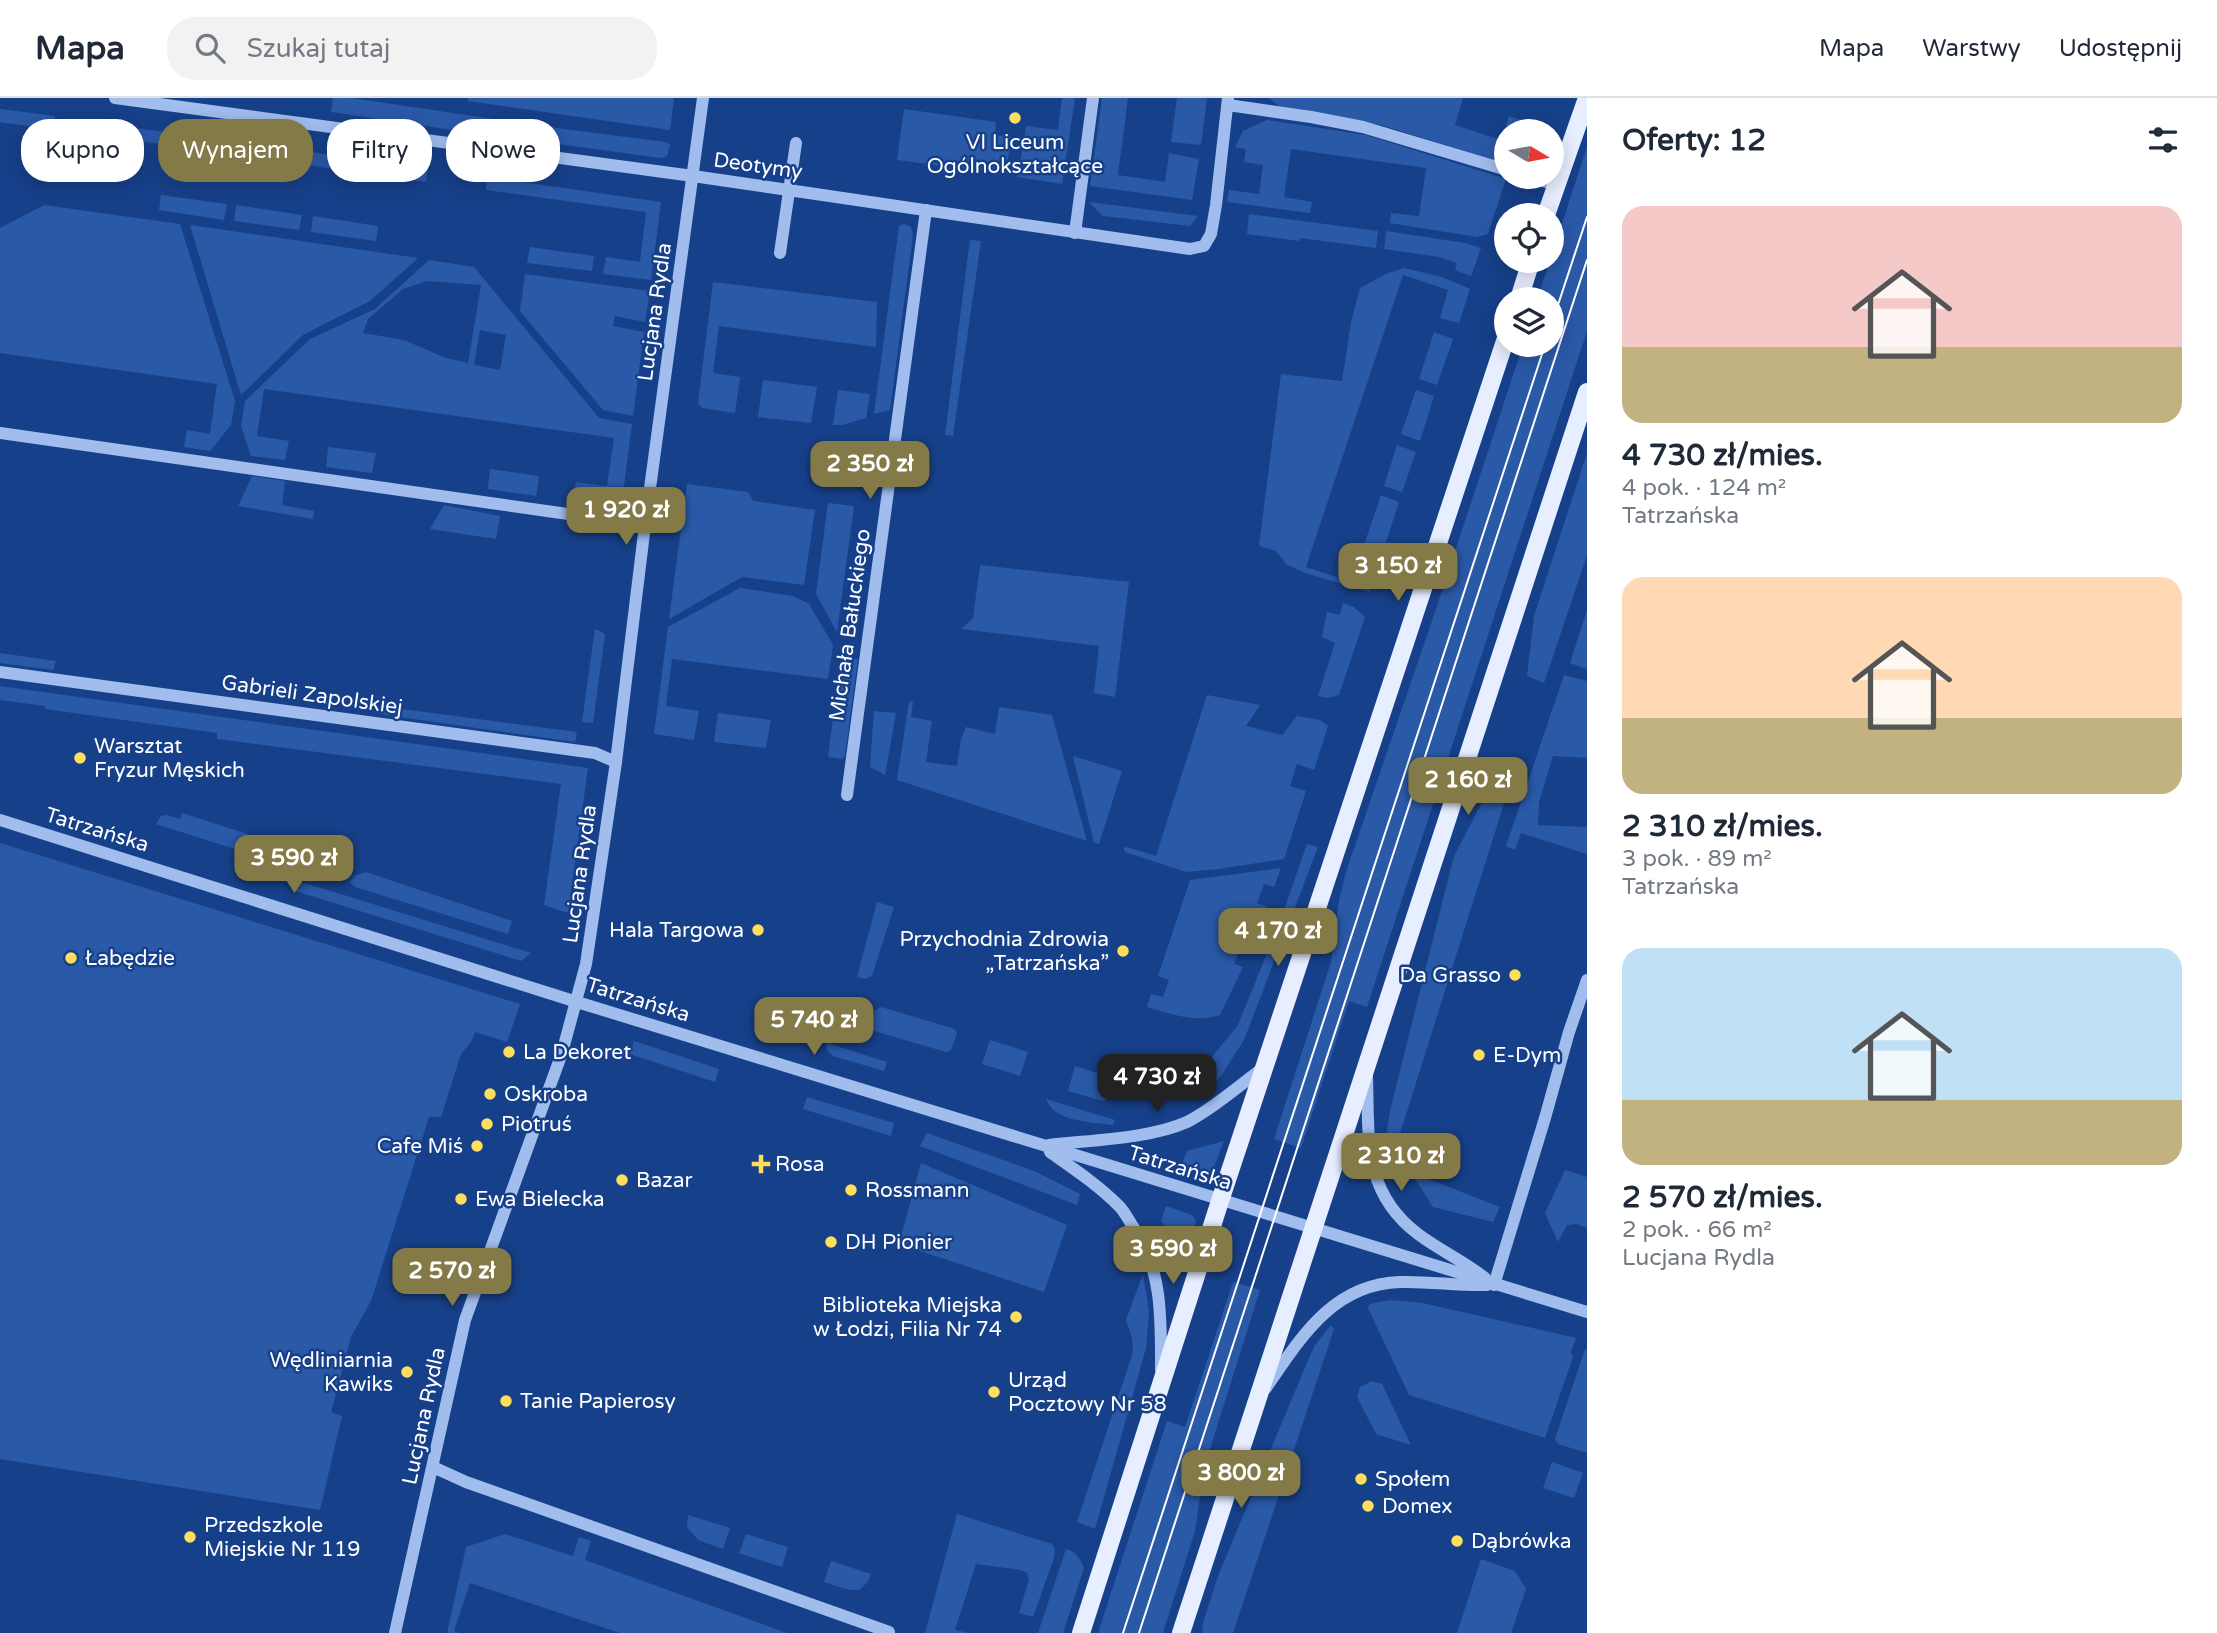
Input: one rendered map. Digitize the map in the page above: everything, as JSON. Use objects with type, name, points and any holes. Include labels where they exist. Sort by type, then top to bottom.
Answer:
[{"type":"main road","points":[[1564,165],[1587,98]]},
{"type":"main road","points":[[1082,1633],[1220,1201],[1500,357]]},
{"type":"main road","points":[[1181,1633],[1587,392]]},
{"type":"street","name":"Deotymy","points":[[114,98],[693,176],[1190,249],[1204,246],[1210,234],[1228,102]]},
{"type":"street","name":"Lucjana Rydla","points":[[395,1633],[465,1320],[562,1053],[588,952],[617,762],[645,525],[703,98]]},
{"type":"street","points":[[1075,233],[1093,98]]},
{"type":"street","points":[[1228,102],[1363,127],[1494,166]]},
{"type":"street","points":[[780,253],[796,143]]},
{"type":"street","name":"Michała Bałuckiego","points":[[847,795],[926,210]]},
{"type":"street","points":[[0,433],[645,525]]},
{"type":"street","name":"Gabrieli Zapolskiej","points":[[0,672],[595,753],[617,762]]},
{"type":"street","name":"Tatrzańska","points":[[0,820],[577,1002],[1587,1312]]},
{"type":"street","points":[[1494,1285],[1587,980]]},
{"type":"street","points":[[1042,1145],[1163,1130],[1185,1123],[1266,1066]]},
{"type":"street","points":[[1366,1066],[1371,1162],[1380,1190],[1409,1227],[1474,1268],[1494,1285]]},
{"type":"street","points":[[1042,1145],[1097,1186],[1121,1208],[1145,1244],[1160,1302],[1161,1383]]},
{"type":"street","points":[[1256,1402],[1311,1324],[1337,1303],[1357,1292],[1373,1286],[1399,1282],[1494,1285]]},
{"type":"street","points":[[433,1467],[466,1482],[889,1632]]},
{"type":"shaded area","points":[[333,98],[351,98],[494,119],[446,119],[446,129],[432,127],[432,119],[378,119],[331,112]]},
{"type":"shaded area","points":[[468,98],[674,98],[670,130],[468,101]]},
{"type":"shaded area","points":[[1062,98],[1075,98],[1062,184],[1018,177],[1026,126],[1058,130]]},
{"type":"shaded area","points":[[1102,98],[1128,98],[1118,175],[1165,182],[1169,153],[1199,159],[1192,200],[1090,186]]},
{"type":"shaded area","points":[[1177,98],[1207,98],[1201,145],[1171,142]]},
{"type":"shaded area","points":[[1269,98],[1463,98],[1455,125],[1494,138],[1494,160],[1381,125],[1280,107]]},
{"type":"shaded area","points":[[0,109],[55,116],[55,119],[21,119],[21,125],[0,122]]},
{"type":"shaded area","points":[[904,109],[996,122],[995,135],[1012,137],[1005,174],[897,160]]},
{"type":"shaded area","points":[[1267,120],[1366,135],[1494,175],[1494,189],[1503,189],[1498,203],[1494,203],[1494,216],[1488,234],[1477,237],[1390,223],[1391,213],[1419,216],[1426,168],[1291,149],[1284,197],[1312,202],[1310,213],[1227,202],[1229,190],[1259,194],[1263,165],[1244,162],[1246,149],[1235,147],[1243,131]]},
{"type":"shaded area","points":[[560,128],[670,144],[667,156],[661,158],[560,144]]},
{"type":"shaded area","points":[[144,129],[158,131],[158,144],[144,142]]},
{"type":"shaded area","points":[[1587,147],[1587,331],[1367,1007],[1349,1001],[1301,1148],[1274,1139],[1331,962],[1339,900],[1346,872],[1519,357],[1564,357],[1564,287],[1541,287],[1546,273],[1564,273],[1564,217]]},
{"type":"shaded area","points":[[313,152],[327,154],[327,168],[313,166]]},
{"type":"shaded area","points":[[487,182],[522,182],[661,202],[651,280],[603,274],[606,257],[640,262],[646,212],[486,190]]},
{"type":"shaded area","points":[[161,195],[227,204],[224,220],[159,210]]},
{"type":"shaded area","points":[[1089,202],[1198,216],[1190,226],[1103,216]]},
{"type":"shaded area","points":[[44,205],[180,224],[235,401],[231,425],[210,451],[184,447],[187,430],[210,434],[217,384],[0,353],[0,228]]},
{"type":"shaded area","points":[[236,205],[302,215],[299,230],[234,221]]},
{"type":"shaded area","points":[[1249,214],[1378,231],[1376,248],[1247,234]]},
{"type":"shaded area","points":[[313,216],[378,226],[376,241],[311,232]]},
{"type":"shaded area","points":[[904,224],[911,227],[913,235],[890,410],[874,414],[899,226]]},
{"type":"shaded area","points":[[190,225],[418,258],[370,301],[303,335],[241,395]]},
{"type":"shaded area","points":[[1386,231],[1465,243],[1481,248],[1471,276],[1455,270],[1457,263],[1439,257],[1384,249]]},
{"type":"shaded area","points":[[970,240],[981,241],[953,436],[945,435]]},
{"type":"shaded area","points":[[530,247],[594,256],[592,271],[527,263]]},
{"type":"shaded area","points":[[429,260],[474,267],[599,418],[632,424],[622,502],[607,506],[572,501],[576,482],[607,486],[614,438],[264,389],[257,436],[289,441],[285,460],[251,456],[241,426],[245,401],[310,339],[375,309]],"holes":[[[427,281],[481,285],[468,363],[446,358],[404,340],[363,333],[368,319],[403,289]],[[480,330],[506,335],[500,370],[474,365]]]},
{"type":"shaded area","points":[[1404,268],[1442,277],[1470,289],[1459,323],[1440,318],[1448,290],[1403,275],[1306,567],[1352,582],[1361,556],[1380,562],[1370,592],[1305,573],[1286,564],[1276,551],[1259,546],[1281,374],[1342,381],[1351,322],[1360,288]]},
{"type":"shaded area","points":[[525,274],[650,291],[645,322],[615,316],[613,326],[644,332],[633,416],[603,410],[520,311]]},
{"type":"shaded area","points":[[713,282],[877,302],[876,347],[719,326],[713,373],[740,377],[735,413],[702,408],[698,403]]},
{"type":"shaded area","points":[[1434,332],[1453,339],[1437,385],[1419,379]]},
{"type":"shaded area","points":[[763,380],[817,387],[811,423],[758,417]]},
{"type":"shaded area","points":[[838,390],[870,394],[866,418],[833,425]]},
{"type":"shaded area","points":[[1416,390],[1434,396],[1420,441],[1401,434]]},
{"type":"shaded area","points":[[1397,445],[1416,452],[1402,492],[1384,486]]},
{"type":"shaded area","points":[[328,447],[376,453],[372,473],[326,467]]},
{"type":"shaded area","points":[[1587,453],[1587,555],[1544,683],[1527,676],[1534,616]]},
{"type":"shaded area","points":[[490,469],[539,476],[536,496],[488,489]]},
{"type":"shaded area","points":[[252,476],[285,481],[282,505],[314,511],[313,519],[238,506]]},
{"type":"shaded area","points":[[687,484],[748,492],[753,501],[815,510],[804,585],[742,577],[669,619]]},
{"type":"shaded area","points":[[1381,495],[1399,502],[1383,551],[1364,545]]},
{"type":"shaded area","points":[[828,503],[854,506],[837,632],[816,594]]},
{"type":"shaded area","points":[[444,505],[500,516],[496,539],[430,529]]},
{"type":"shaded area","points":[[980,565],[1129,582],[1115,697],[1094,693],[1099,646],[961,629],[973,618]]},
{"type":"shaded area","points":[[740,588],[793,596],[809,604],[833,645],[828,679],[672,659],[666,706],[699,711],[694,740],[654,734],[668,627]]},
{"type":"shaded area","points":[[1343,603],[1354,607],[1365,617],[1339,695],[1328,698],[1318,696],[1335,643],[1322,637],[1327,612],[1340,615]]},
{"type":"shaded area","points":[[1587,610],[1587,666],[1586,669],[1570,663]]},
{"type":"shaded area","points":[[595,629],[605,634],[593,723],[582,722]]},
{"type":"shaded area","points":[[0,653],[56,661],[53,670],[0,663]]},
{"type":"shaded area","points":[[841,657],[858,659],[843,759],[828,757]]},
{"type":"shaded area","points":[[1564,675],[1587,681],[1587,758],[1553,756],[1539,802],[1538,825],[1587,827],[1587,854],[1521,833],[1515,850],[1506,846]]},
{"type":"shaded area","points":[[0,686],[588,768],[568,913],[544,905],[561,784],[217,739],[217,733],[45,709],[45,706],[0,700]]},
{"type":"shaded area","points":[[1207,695],[1260,705],[1246,726],[1282,735],[1297,716],[1320,720],[1328,726],[1314,770],[1297,764],[1290,786],[1306,791],[1284,859],[1186,872],[1125,852],[1124,848],[1127,847],[1156,856]]},
{"type":"shaded area","points":[[909,701],[913,702],[911,717],[932,721],[926,762],[957,766],[961,739],[966,727],[995,734],[999,707],[1052,715],[1087,841],[897,780]]},
{"type":"shaded area","points":[[380,706],[577,732],[575,742],[379,714]]},
{"type":"shaded area","points":[[874,711],[896,713],[885,775],[870,767]]},
{"type":"shaded area","points":[[718,713],[771,720],[766,748],[714,742]]},
{"type":"shaded area","points":[[1073,756],[1122,771],[1099,844],[1094,843]]},
{"type":"shaded area","points":[[1499,770],[1513,775],[1398,1140],[1385,1144],[1390,1111],[1454,856]]},
{"type":"shaded area","points":[[182,813],[322,858],[336,865],[339,870],[325,866],[324,871],[303,864],[301,870],[156,824],[161,816],[180,819]]},
{"type":"shaded area","points":[[0,843],[520,1004],[507,1042],[475,1032],[461,1054],[441,1117],[429,1117],[371,1301],[351,1337],[331,1412],[342,1416],[320,1510],[0,1459]]},
{"type":"shaded area","points":[[1307,844],[1318,847],[1244,1040],[1221,1076],[1202,1095],[1190,1084],[1238,1025],[1283,913]]},
{"type":"shaded area","points":[[1281,868],[1274,887],[1264,884],[1257,903],[1266,906],[1250,948],[1241,946],[1234,964],[1243,967],[1220,1015],[1192,1018],[1147,1007],[1151,994],[1163,997],[1169,980],[1158,976],[1190,880]]},
{"type":"shaded area","points":[[366,872],[512,921],[508,934],[355,887],[350,883],[354,876]]},
{"type":"shaded area","points":[[295,880],[531,953],[521,961],[292,890]]},
{"type":"shaded area","points":[[877,902],[894,907],[872,976],[865,979],[857,977]]},
{"type":"shaded area","points":[[881,1007],[955,1029],[957,1033],[951,1050],[946,1052],[874,1031],[870,1024],[874,1011]]},
{"type":"shaded area","points":[[990,1040],[1028,1052],[1020,1076],[982,1064]]},
{"type":"shaded area","points":[[634,1041],[719,1069],[715,1082],[630,1054]]},
{"type":"shaded area","points":[[827,1043],[887,1062],[884,1071],[833,1056],[826,1049]]},
{"type":"shaded area","points":[[1075,1066],[1110,1077],[1113,1083],[1109,1099],[1103,1101],[1068,1091]]},
{"type":"shaded area","points":[[807,1097],[894,1123],[891,1136],[803,1109]]},
{"type":"shaded area","points":[[1046,1099],[1115,1120],[1113,1125],[1065,1117],[1050,1107]]},
{"type":"shaded area","points":[[927,1133],[1034,1171],[1080,1194],[1077,1205],[920,1146]]},
{"type":"shaded area","points":[[1419,1134],[1430,1138],[1418,1175],[1500,1207],[1493,1222],[1433,1207],[1415,1179],[1411,1161]]},
{"type":"shaded area","points":[[1224,1141],[1212,1172],[1181,1166],[1187,1151]]},
{"type":"shaded area","points":[[921,1163],[1067,1225],[1044,1292],[899,1244]]},
{"type":"shaded area","points":[[1565,1170],[1587,1177],[1587,1228],[1576,1224],[1567,1225],[1558,1242],[1545,1213]]},
{"type":"shaded area","points":[[1166,1206],[1192,1215],[1196,1220],[1190,1246],[1180,1242],[1161,1221]]},
{"type":"shaded area","points":[[1143,1274],[1149,1311],[1146,1348],[1095,1529],[1077,1522],[1133,1352],[1126,1320]]},
{"type":"shaded area","points":[[1233,1282],[1260,1290],[1204,1468],[1195,1531],[1163,1633],[1098,1633],[1167,1421],[1185,1427]]},
{"type":"shaded area","points":[[1390,1300],[1423,1303],[1576,1338],[1571,1352],[1573,1357],[1545,1438],[1409,1395],[1367,1306]]},
{"type":"shaded area","points":[[1331,1325],[1334,1329],[1233,1633],[1202,1633],[1218,1576],[1306,1365],[1315,1345]]},
{"type":"shaded area","points":[[1585,1349],[1587,1453],[1558,1444],[1555,1439]]},
{"type":"shaded area","points":[[1372,1381],[1382,1384],[1411,1445],[1376,1434],[1357,1397],[1360,1387]]},
{"type":"shaded area","points":[[1552,1462],[1583,1473],[1574,1498],[1543,1488]]},
{"type":"shaded area","points":[[957,1514],[1052,1544],[1055,1549],[1054,1558],[1033,1617],[1019,1613],[1029,1579],[1027,1573],[976,1564],[955,1630],[969,1633],[925,1633]]},
{"type":"shaded area","points":[[688,1515],[730,1528],[723,1549],[698,1540],[687,1527]]},
{"type":"shaded area","points":[[505,1534],[573,1556],[579,1537],[591,1541],[585,1560],[787,1633],[620,1633],[470,1583],[454,1631],[459,1633],[447,1633],[466,1547]]},
{"type":"shaded area","points":[[746,1534],[788,1547],[782,1567],[739,1553]]},
{"type":"shaded area","points":[[1066,1549],[1075,1554],[1084,1568],[1063,1633],[1038,1633]]},
{"type":"shaded area","points":[[1481,1559],[1515,1571],[1526,1589],[1511,1633],[1457,1633]]},
{"type":"shaded area","points":[[831,1561],[871,1574],[868,1582],[859,1590],[849,1590],[824,1582]]},
{"type":"tram line","points":[[1564,287],[1587,217]]},
{"type":"tram line","points":[[1139,1633],[1587,260]]},
{"type":"tram line","points":[[1123,1633],[1541,357]]},
{"type":"place","name":"VI Liceum Ogólnokształcące","points":[[1015,118]]},
{"type":"place","name":"Warsztat Fryzur Męskich","points":[[80,758]]},
{"type":"place","name":"Hala Targowa","points":[[758,930]]},
{"type":"place","name":"Przychodnia Zdrowia „Tatrzańska”","points":[[1123,951]]},
{"type":"place","name":"Łabędzie","points":[[71,958]]},
{"type":"place","name":"Da Grasso","points":[[1515,975]]},
{"type":"place","name":"La Dekoret","points":[[509,1052]]},
{"type":"place","name":"E-Dym","points":[[1479,1055]]},
{"type":"place","name":"Oskroba","points":[[490,1094]]},
{"type":"place","name":"Piotruś","points":[[487,1124]]},
{"type":"place","name":"Cafe Miś","points":[[477,1146]]},
{"type":"place","name":"Rosa","points":[[761,1164]]},
{"type":"place","name":"Bazar","points":[[622,1180]]},
{"type":"place","name":"Rossmann","points":[[851,1190]]},
{"type":"place","name":"Ewa Bielecka","points":[[461,1199]]},
{"type":"place","name":"DH Pionier","points":[[831,1242]]},
{"type":"place","name":"Biblioteka Miejska w Łodzi, Filia Nr 74","points":[[1016,1317]]},
{"type":"place","name":"Wędliniarnia Kawiks","points":[[407,1372]]},
{"type":"place","name":"Urząd Pocztowy Nr 58","points":[[994,1392]]},
{"type":"place","name":"Tanie Papierosy","points":[[506,1401]]},
{"type":"place","name":"Społem","points":[[1361,1479]]},
{"type":"place","name":"Domex","points":[[1368,1506]]},
{"type":"place","name":"Przedszkole Miejskie Nr 119","points":[[190,1537]]},
{"type":"place","name":"Dąbrówka","points":[[1457,1541]]}]
